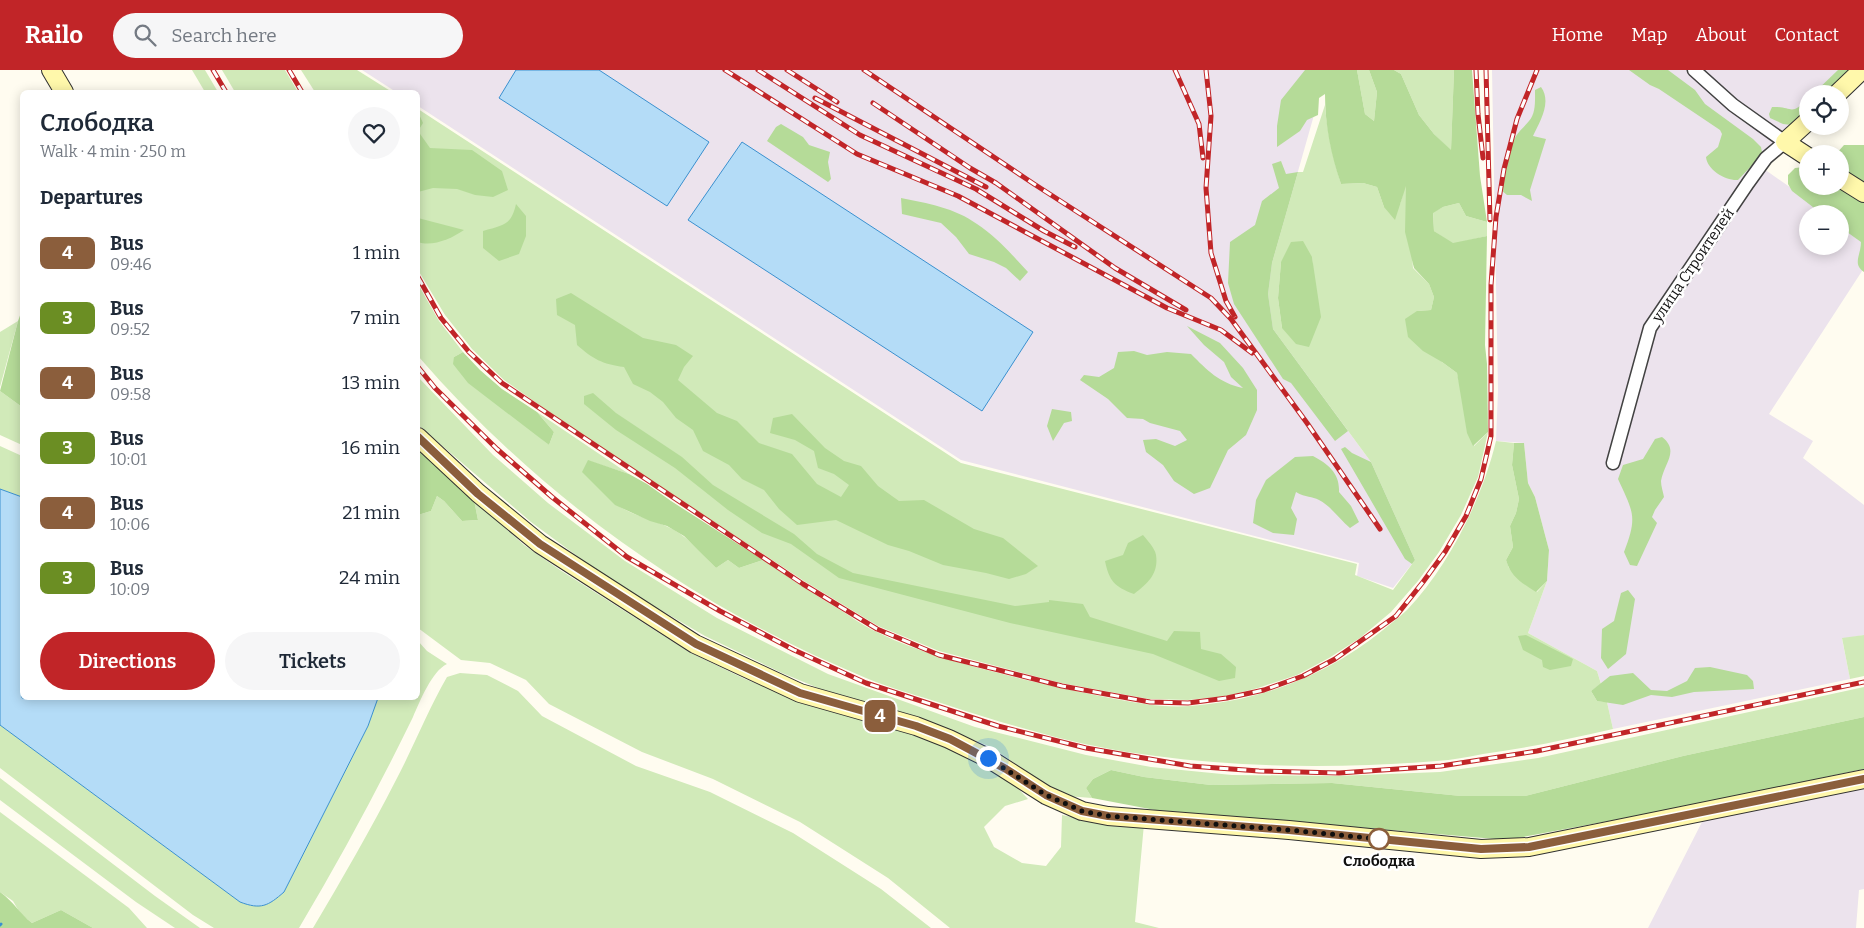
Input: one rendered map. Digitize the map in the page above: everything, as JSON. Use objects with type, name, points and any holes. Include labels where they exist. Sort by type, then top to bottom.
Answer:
[{"type":"main road","points":[[51,70],[63,90]]},
{"type":"main road","points":[[1846,85],[1862,70]]},
{"type":"main road","name":"улица Строителей","points":[[1785,142],[1799,129]]},
{"type":"main road","points":[[1785,142],[1799,151]]},
{"type":"main road","points":[[1849,184],[1864,193]]},
{"type":"main road","points":[[420,439],[478,494],[540,544],[696,644],[800,693],[916,726],[950,739],[994,762],[1046,795],[1082,811],[1108,816],[1289,830],[1481,849],[1529,847],[1864,779]]},
{"type":"street","points":[[1694,70],[1734,105],[1785,142]]},
{"type":"street","name":"улица Строителей","points":[[1613,463],[1650,328],[1757,170],[1766,158],[1785,142]]},
{"type":"shaded area","points":[[362,70],[1320,70],[1314,115],[1272,263],[1273,329],[1371,462],[1415,560],[1393,588],[1357,576],[1359,563],[961,460],[420,107],[420,90],[393,90]]},
{"type":"shaded area","points":[[1492,70],[1862,70],[1846,85],[1799,85],[1799,130],[1764,169],[1815,205],[1799,205],[1799,255],[1849,255],[1849,228],[1864,239],[1864,268],[1769,414],[1813,441],[1803,458],[1864,505],[1864,635],[1842,639],[1850,679],[1613,729],[1597,671],[1528,633],[1547,581],[1549,550],[1535,497],[1528,483],[1524,443],[1496,441],[1498,390]]},
{"type":"shaded area","points":[[1864,786],[1864,889],[1859,890],[1856,928],[1648,928],[1703,820]]},
{"type":"green space","points":[[192,70],[205,70],[217,90],[204,90]]},
{"type":"green space","points":[[222,70],[285,70],[297,90],[234,90]]},
{"type":"green space","points":[[301,70],[357,70],[389,90],[314,90]]},
{"type":"green space","points":[[1305,70],[1357,70],[1365,114],[1374,121],[1377,92],[1369,70],[1394,70],[1401,74],[1419,115],[1434,134],[1451,150],[1454,70],[1472,70],[1480,176],[1487,222],[1466,216],[1459,203],[1443,207],[1433,213],[1434,231],[1453,243],[1487,236],[1485,345],[1488,432],[1473,446],[1467,433],[1457,373],[1423,351],[1408,337],[1405,319],[1417,311],[1431,310],[1434,297],[1429,284],[1414,268],[1405,232],[1406,186],[1395,220],[1384,207],[1377,187],[1363,183],[1341,184],[1329,140],[1325,94],[1319,98],[1318,115],[1307,120],[1300,131],[1277,147],[1277,126],[1281,100]]},
{"type":"green space","points":[[1357,70],[1369,70],[1377,92],[1374,121],[1365,114]]},
{"type":"green space","points":[[1394,70],[1454,70],[1451,151],[1419,115],[1401,74]]},
{"type":"green space","points":[[1629,70],[1668,70],[1695,90],[1705,104],[1753,139],[1761,147],[1760,157],[1738,180],[1728,179],[1718,174],[1707,162],[1706,157],[1718,147],[1722,134],[1720,130]]},
{"type":"green space","points":[[1838,70],[1849,70],[1833,85],[1822,85]]},
{"type":"green space","points":[[1541,87],[1545,99],[1544,112],[1533,136],[1546,139],[1530,190],[1532,201],[1521,195],[1507,195],[1501,190],[1507,155],[1517,134],[1533,114],[1535,90]]},
{"type":"green space","points":[[1325,105],[1331,145],[1341,184],[1363,183],[1377,187],[1384,207],[1400,204],[1406,183],[1413,268],[1429,284],[1434,297],[1431,310],[1417,311],[1442,362],[1457,373],[1474,446],[1488,432],[1478,477],[1461,515],[1439,552],[1418,581],[1391,612],[1360,638],[1329,658],[1297,675],[1226,696],[1188,700],[1149,699],[1061,683],[939,651],[878,626],[804,581],[573,429],[504,380],[472,349],[445,315],[420,273],[420,110],[961,463],[1357,564],[1355,575],[1393,590],[1415,560],[1371,462],[1273,329],[1268,294],[1272,263],[1298,172],[1303,172]],"holes":[[[1312,257],[1314,279],[1282,328],[1278,298],[1281,262]]]},
{"type":"green space","points":[[1772,107],[1798,108],[1799,117],[1791,125],[1783,124],[1770,118],[1769,114]]},
{"type":"green space","points":[[420,116],[423,123],[420,128]]},
{"type":"green space","points":[[781,124],[803,137],[809,145],[830,152],[828,162],[831,179],[828,182],[767,141],[776,127]]},
{"type":"green space","points":[[420,134],[430,148],[472,150],[502,171],[508,190],[493,197],[475,195],[457,189],[433,188],[420,191]]},
{"type":"green space","points":[[1849,145],[1864,145],[1864,182],[1849,172]]},
{"type":"green space","points":[[1281,161],[1286,174],[1298,172],[1272,263],[1268,294],[1273,329],[1348,431],[1335,441],[1291,383],[1283,379],[1234,304],[1228,283],[1230,242],[1255,225],[1262,201],[1279,188],[1272,164]]},
{"type":"green space","points":[[1795,168],[1799,168],[1799,195],[1849,195],[1849,193],[1864,203],[1864,272],[1858,266],[1861,242],[1849,233],[1849,205],[1810,205],[1792,191],[1788,184],[1788,175]]},
{"type":"green space","points":[[901,198],[941,207],[968,218],[998,240],[1028,272],[1020,281],[1006,268],[969,254],[956,237],[941,223],[902,214]]},
{"type":"green space","points":[[1459,203],[1466,216],[1487,222],[1487,236],[1453,244],[1434,231],[1433,212]]},
{"type":"green space","points":[[516,204],[526,216],[526,236],[519,254],[499,261],[483,248],[483,231],[501,226],[509,221]]},
{"type":"green space","points":[[420,219],[464,230],[435,243],[420,242]]},
{"type":"green space","points":[[1303,241],[1312,257],[1321,317],[1309,347],[1296,344],[1282,328],[1278,298],[1281,262],[1291,242]]},
{"type":"green space","points":[[420,288],[439,321],[463,352],[454,357],[549,445],[554,432],[537,412],[629,474],[589,461],[603,491],[612,501],[634,514],[673,529],[693,544],[716,568],[728,560],[739,568],[763,560],[864,625],[912,647],[1022,679],[1160,706],[1190,706],[1216,703],[1268,692],[1316,673],[1362,646],[1404,613],[1437,573],[1462,531],[1473,508],[1496,441],[1514,443],[1512,465],[1519,499],[1516,513],[1510,526],[1513,547],[1506,560],[1509,568],[1537,592],[1547,581],[1528,633],[1597,671],[1601,684],[1591,691],[1597,701],[1607,702],[1613,729],[1565,740],[1443,761],[1398,764],[1281,766],[1204,761],[1127,752],[1058,738],[1014,726],[876,682],[802,650],[740,617],[681,582],[623,543],[568,501],[515,455],[465,407],[420,358]]},
{"type":"green space","points":[[571,293],[643,338],[676,345],[693,356],[684,367],[678,380],[717,413],[737,421],[759,443],[792,454],[817,484],[841,497],[849,485],[834,474],[818,468],[814,451],[795,440],[770,433],[773,418],[792,414],[825,448],[844,461],[861,466],[878,486],[899,501],[924,500],[974,529],[1003,538],[1038,566],[1026,574],[1009,579],[943,565],[909,551],[888,545],[836,520],[797,525],[779,509],[764,490],[742,479],[729,465],[703,451],[693,430],[676,418],[663,402],[650,392],[633,384],[624,367],[598,360],[577,345],[575,325],[557,315],[556,299]]},
{"type":"green space","points":[[20,316],[20,406],[0,391]]},
{"type":"green space","points":[[18,321],[0,387],[0,332]]},
{"type":"green space","points":[[1187,326],[1220,343],[1243,368],[1257,390],[1257,410],[1246,435],[1228,450],[1210,488],[1194,494],[1174,481],[1163,465],[1146,452],[1143,440],[1156,439],[1175,446],[1187,440],[1180,431],[1150,423],[1143,419],[1127,418],[1108,399],[1080,380],[1084,375],[1099,377],[1114,368],[1118,352],[1134,351],[1147,355],[1167,352],[1191,354],[1220,379],[1243,388],[1231,377],[1224,362],[1204,345]]},
{"type":"green space","points":[[463,352],[502,389],[537,412],[554,432],[549,445],[468,383],[453,364],[454,357]]},
{"type":"green space","points":[[420,379],[493,455],[548,503],[625,561],[717,618],[828,674],[975,727],[1086,755],[1151,767],[1232,775],[1336,776],[1440,772],[1538,758],[1864,687],[1864,717],[1683,756],[1525,796],[1461,796],[1332,783],[1211,785],[1144,777],[1111,770],[1093,779],[1086,788],[1092,798],[1066,796],[991,747],[956,733],[823,690],[782,673],[705,636],[611,581],[531,522],[420,427]]},
{"type":"green space","points":[[0,391],[20,406],[20,444],[0,435]]},
{"type":"green space","points":[[593,393],[616,413],[682,457],[713,485],[794,534],[817,554],[853,573],[1015,606],[1049,602],[1049,600],[1083,604],[1090,617],[1167,641],[1174,631],[1200,632],[1201,649],[1221,654],[1236,667],[1235,678],[1219,681],[1153,654],[1010,623],[839,578],[791,544],[762,533],[728,510],[675,468],[616,430],[584,404],[584,396]]},
{"type":"green space","points":[[1052,409],[1071,412],[1072,421],[1064,423],[1053,441],[1047,426]]},
{"type":"green space","points":[[1662,437],[1670,447],[1669,458],[1661,481],[1664,497],[1652,517],[1657,523],[1637,566],[1630,565],[1624,552],[1631,530],[1632,514],[1618,479],[1623,465],[1643,459],[1655,439]]},
{"type":"green space","points":[[1514,443],[1524,443],[1528,483],[1535,497],[1549,550],[1547,581],[1536,592],[1514,575],[1506,560],[1513,547],[1510,526],[1516,513],[1519,499],[1512,465]]},
{"type":"green space","points":[[0,446],[20,455],[20,496],[0,489]]},
{"type":"green space","points":[[1345,447],[1352,453],[1371,462],[1415,560],[1412,564],[1405,559],[1341,449]]},
{"type":"green space","points":[[420,452],[474,500],[478,520],[462,521],[437,496],[431,511],[420,514]]},
{"type":"green space","points":[[1313,456],[1324,462],[1335,474],[1339,485],[1339,492],[1351,506],[1359,522],[1350,528],[1323,503],[1296,492],[1291,508],[1297,519],[1294,535],[1273,533],[1253,523],[1256,500],[1266,480],[1295,457]]},
{"type":"green space","points":[[588,460],[629,474],[647,484],[763,560],[739,568],[728,560],[716,568],[684,536],[667,526],[650,521],[615,505],[582,472]]},
{"type":"green space","points":[[437,496],[462,521],[478,520],[474,500],[524,545],[689,652],[745,679],[798,700],[913,733],[953,749],[1013,783],[1028,799],[1005,806],[984,827],[994,847],[1022,863],[1046,866],[1061,847],[1062,815],[1108,824],[1144,824],[1135,922],[1159,928],[950,928],[888,878],[800,822],[713,779],[642,752],[549,704],[526,680],[490,663],[461,660],[420,629],[420,514],[431,511]]},
{"type":"green space","points":[[1143,535],[1155,552],[1156,568],[1151,578],[1134,594],[1122,589],[1114,582],[1105,561],[1123,555],[1128,543]]},
{"type":"green space","points":[[1628,590],[1635,599],[1626,654],[1608,669],[1601,658],[1602,629],[1614,621],[1621,593]]},
{"type":"green space","points":[[1526,635],[1573,659],[1571,666],[1550,670],[1543,667],[1542,660],[1523,650],[1518,636]]},
{"type":"green space","points":[[1864,635],[1864,676],[1850,679],[1842,638]]},
{"type":"green space","points":[[420,643],[427,651],[447,664],[436,673],[427,687],[400,744],[344,850],[299,928],[214,928],[193,915],[0,768],[0,725],[240,902],[259,906],[273,901],[284,892],[368,726],[377,700],[420,700]]},
{"type":"green space","points":[[1710,667],[1747,675],[1753,681],[1754,689],[1694,692],[1672,697],[1651,695],[1623,705],[1597,701],[1591,691],[1610,676],[1633,673],[1651,690],[1667,691],[1687,681],[1695,668]]},
{"type":"green space","points":[[460,673],[487,675],[518,691],[542,716],[636,766],[710,792],[793,833],[881,889],[931,928],[313,928],[386,799],[447,677]]},
{"type":"green space","points":[[1864,717],[1864,769],[1678,808],[1507,840],[1155,810],[1092,798],[1086,788],[1093,779],[1111,770],[1144,777],[1211,785],[1332,783],[1461,796],[1525,796],[1683,756]]},
{"type":"green space","points":[[0,778],[200,928],[175,928],[136,902],[0,800]]},
{"type":"green space","points":[[0,812],[129,908],[147,928],[93,928],[61,910],[32,923],[20,913],[13,901],[0,892]]},
{"type":"green space","points":[[0,892],[32,923],[61,910],[93,928],[0,928]]},
{"type":"water","points":[[516,70],[599,70],[709,142],[667,206],[499,98]]},
{"type":"water","points":[[742,142],[1033,332],[982,411],[688,220]]},
{"type":"water","points":[[0,489],[20,496],[20,700],[377,700],[368,726],[284,892],[273,901],[259,906],[240,902],[0,725]]},
{"type":"railway","points":[[213,70],[225,90]]},
{"type":"railway","points":[[289,70],[301,90]]},
{"type":"railway","points":[[725,70],[857,154],[958,196],[1167,308],[1221,330],[1252,353]]},
{"type":"railway","points":[[758,70],[860,135],[976,189],[1044,231],[1075,247]]},
{"type":"railway","points":[[787,70],[837,102]]},
{"type":"railway","points":[[864,70],[1034,184],[1211,298],[1231,319],[1307,423],[1380,529]]},
{"type":"railway","points":[[1175,70],[1199,124],[1203,158]]},
{"type":"railway","points":[[1206,70],[1211,116],[1206,188],[1211,253],[1226,301],[1235,317]]},
{"type":"railway","points":[[1476,70],[1483,158]]},
{"type":"railway","points":[[1486,70],[1490,220]]},
{"type":"railway","points":[[420,281],[441,318],[469,352],[502,383],[803,584],[877,629],[939,655],[1062,686],[1150,702],[1188,703],[1227,698],[1264,690],[1303,676],[1335,659],[1396,616],[1445,552],[1466,516],[1481,479],[1491,436],[1491,285],[1496,217],[1504,169],[1517,119],[1537,70]]},
{"type":"railway","points":[[815,98],[986,187]]},
{"type":"railway","points":[[873,103],[970,168],[996,183],[1115,268],[1186,310]]},
{"type":"railway","points":[[420,369],[435,388],[497,449],[552,497],[627,557],[720,611],[794,650],[866,683],[998,726],[1086,748],[1190,766],[1259,771],[1339,773],[1441,766],[1537,751],[1864,682]]},
{"type":"bus line","name":"4","points":[[420,439],[478,494],[540,544],[568,560],[600,584],[696,644],[800,693],[916,726],[950,739],[977,752],[1046,795],[1082,811],[1108,816],[1289,830],[1481,849],[1529,847],[1864,779]]},
{"type":"place","name":"Слободка","points":[[1379,839]]},
{"type":"route","points":[[988,758],[1046,795],[1082,811],[1108,816],[1379,839]]}]
